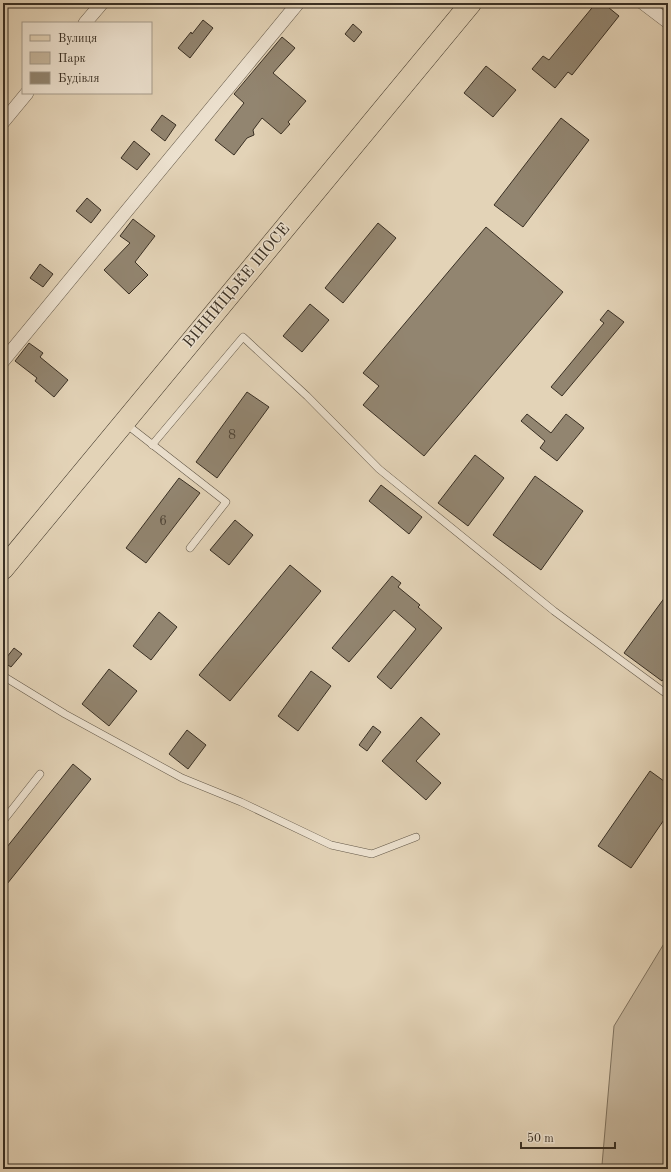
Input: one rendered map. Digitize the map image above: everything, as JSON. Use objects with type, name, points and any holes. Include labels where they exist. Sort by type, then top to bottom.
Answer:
[{"type":"main road","name":"ВІННИЦЬКЕ ШОСЕ","points":[[3,569],[471,3]]},
{"type":"street","points":[[86,22],[102,3]]},
{"type":"street","points":[[3,361],[298,3]]},
{"type":"street","points":[[644,3],[668,22]]},
{"type":"street","points":[[3,122],[26,94]]},
{"type":"lane","points":[[152,445],[243,337],[307,396],[379,469],[554,611],[668,695]]},
{"type":"lane","points":[[124,423],[226,502],[190,548]]},
{"type":"lane","points":[[3,676],[65,714],[182,778],[240,802],[331,845],[372,854],[416,837]]},
{"type":"lane","points":[[3,821],[40,774]]},
{"type":"green space","points":[[668,937],[668,1169],[607,1169],[602,1165],[614,1026]]},
{"type":"building","points":[[596,3],[603,3],[619,16],[572,75],[568,72],[555,88],[532,69],[543,56],[549,60]]},
{"type":"building","points":[[203,20],[213,28],[190,58],[178,48]]},
{"type":"building","points":[[353,24],[362,32],[354,42],[345,34]]},
{"type":"building","points":[[282,37],[295,48],[273,73],[306,101],[288,122],[290,124],[281,134],[262,118],[253,130],[254,135],[247,138],[234,155],[215,140],[244,103],[234,94]]},
{"type":"building","points":[[486,66],[516,90],[493,117],[464,93]]},
{"type":"building","points":[[162,115],[176,125],[165,141],[151,130]]},
{"type":"building","points":[[561,118],[589,140],[523,227],[494,205]]},
{"type":"building","points":[[134,141],[150,154],[137,170],[121,158]]},
{"type":"building","points":[[87,198],[101,210],[91,223],[76,211]]},
{"type":"building","points":[[133,219],[155,236],[135,262],[148,275],[129,294],[104,270],[130,243],[120,236]]},
{"type":"building","points":[[378,223],[396,238],[343,303],[325,288]]},
{"type":"building","points":[[486,227],[563,292],[424,456],[363,405],[379,386],[363,373]]},
{"type":"building","points":[[40,264],[53,274],[43,287],[30,278]]},
{"type":"building","points":[[310,304],[329,320],[302,352],[283,336]]},
{"type":"building","points":[[608,310],[624,322],[562,396],[551,387],[604,323],[600,320]]},
{"type":"building","points":[[29,343],[43,353],[40,357],[68,380],[54,397],[35,381],[37,378],[15,361]]},
{"type":"building","points":[[247,392],[269,407],[217,478],[196,462]]},
{"type":"building","points":[[527,414],[551,433],[566,414],[584,428],[557,461],[540,448],[545,441],[521,421]]},
{"type":"building","points":[[475,455],[504,478],[468,526],[438,503]]},
{"type":"building","points":[[535,476],[583,511],[541,570],[493,535]]},
{"type":"building","points":[[179,478],[200,493],[146,563],[126,548]]},
{"type":"building","points":[[381,485],[422,517],[409,534],[369,501]]},
{"type":"building","points":[[235,520],[253,535],[229,565],[210,550]]},
{"type":"building","points":[[290,565],[321,591],[230,701],[199,675]]},
{"type":"building","points":[[392,576],[401,583],[398,587],[420,605],[418,607],[442,628],[391,689],[377,677],[416,629],[394,610],[349,662],[332,648]]},
{"type":"building","points":[[668,593],[668,673],[662,681],[624,653]]},
{"type":"building","points":[[159,612],[177,627],[151,660],[133,646]]},
{"type":"building","points":[[14,648],[22,654],[11,667],[3,662]]},
{"type":"building","points":[[109,669],[137,691],[109,726],[82,704]]},
{"type":"building","points":[[311,671],[331,686],[298,731],[278,716]]},
{"type":"building","points":[[421,717],[440,734],[416,761],[441,783],[426,800],[382,761]]},
{"type":"building","points":[[373,726],[381,732],[367,751],[359,745]]},
{"type":"building","points":[[187,730],[206,745],[188,769],[169,754]]},
{"type":"building","points":[[73,764],[91,779],[3,889],[3,852]]},
{"type":"building","points":[[650,771],[668,784],[668,814],[631,868],[598,846]]}]
